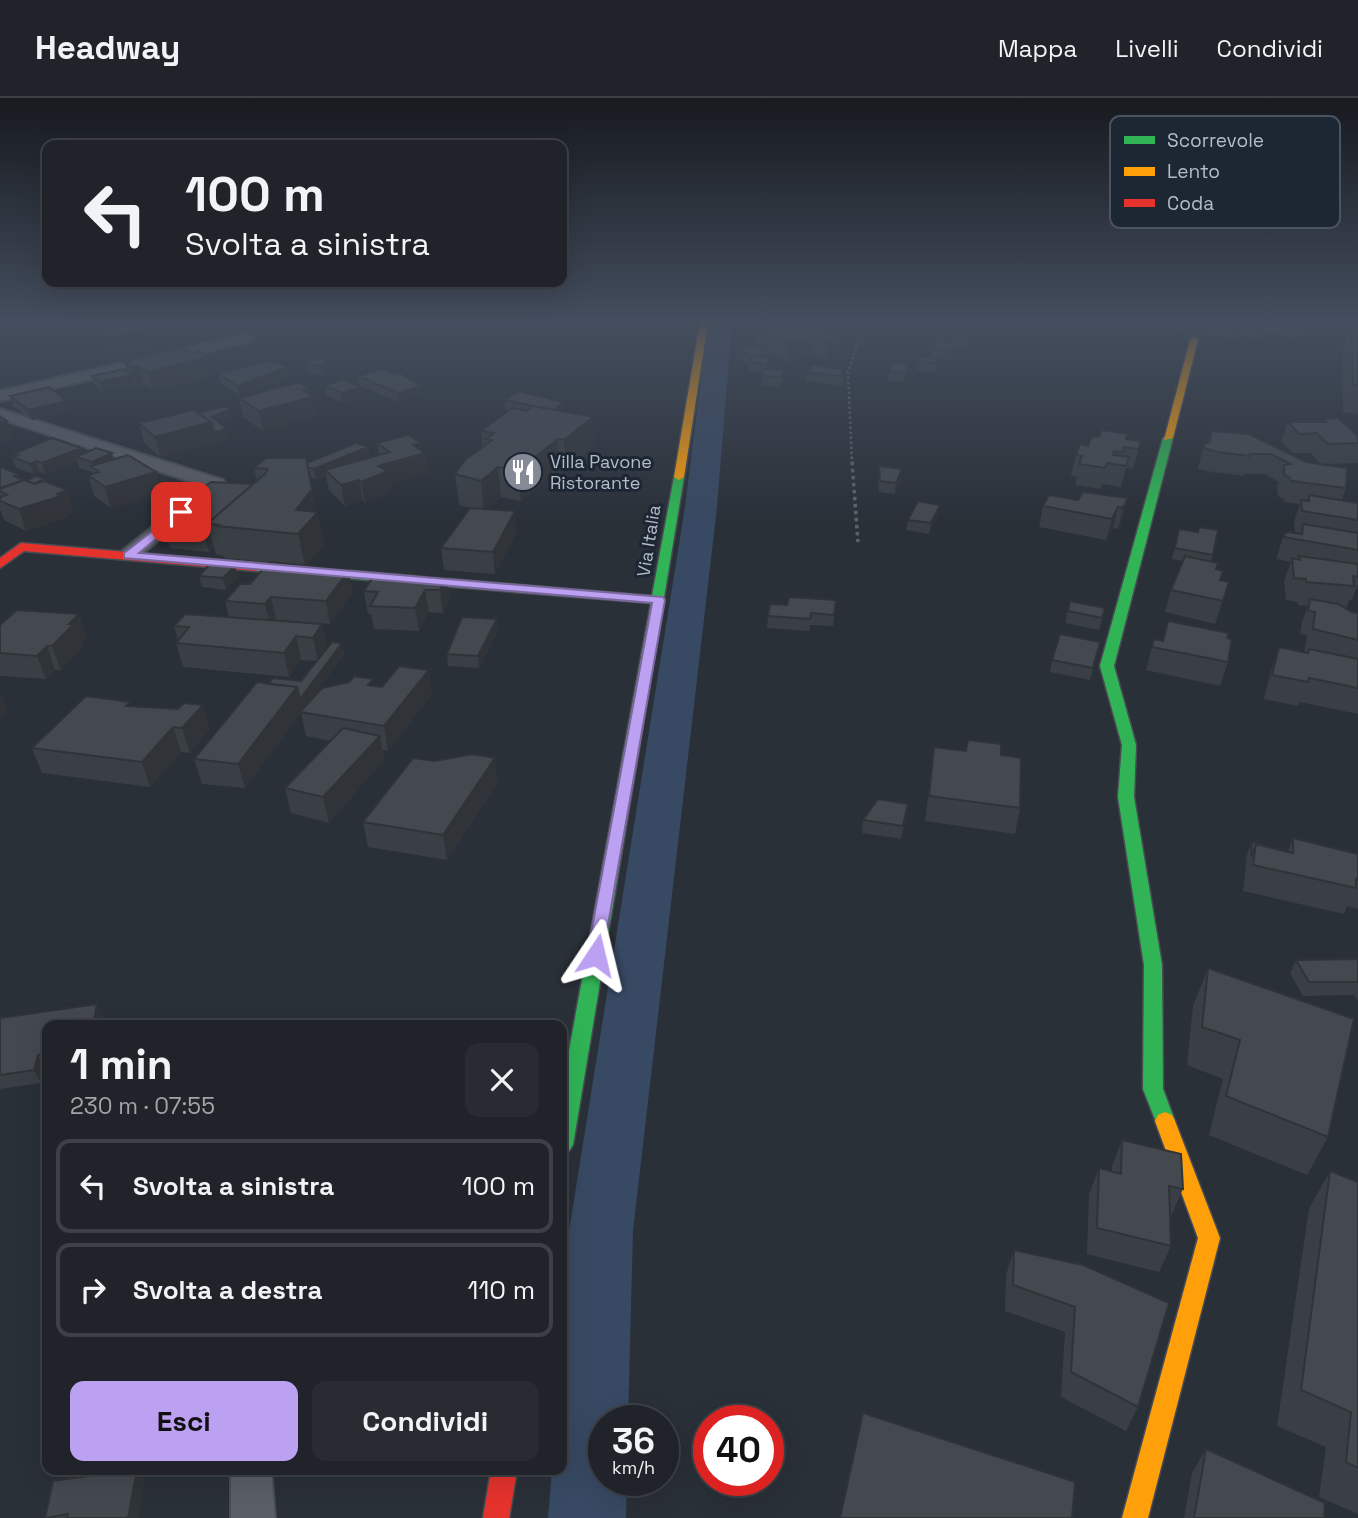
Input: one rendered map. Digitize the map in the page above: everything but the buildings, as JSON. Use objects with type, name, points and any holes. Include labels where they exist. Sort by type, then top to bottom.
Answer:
[{"type":"street","name":"Via Italia","points":[[567,1118],[659,600],[693,388]]},
{"type":"street","points":[[1135,1518],[1209,1238],[1153,1089],[1153,965],[1126,797],[1129,745],[1107,666],[1181,388]]},
{"type":"street","points":[[0,564],[21,548],[659,600]]},
{"type":"street","points":[[496,1518],[503,1475]]},
{"type":"lane","points":[[0,396],[33,388]]},
{"type":"lane","points":[[0,414],[217,484],[128,555]]},
{"type":"lane","points":[[251,1475],[253,1518]]},
{"type":"path","points":[[848,388],[858,542]]},
{"type":"waterway","points":[[587,1518],[601,1231],[701,507],[713,388]]},
{"type":"traffic: fast","points":[[1165,1121],[1153,1089],[1153,965],[1126,797],[1129,745],[1107,666],[1168,438]]},
{"type":"traffic: fast","points":[[567,1116],[679,477]]},
{"type":"traffic: fast","points":[[257,567],[659,600]]},
{"type":"traffic: slow","points":[[679,477],[693,388]]},
{"type":"traffic: slow","points":[[1168,438],[1181,388]]},
{"type":"traffic: slow","points":[[1135,1518],[1209,1238],[1165,1121]]},
{"type":"traffic: jam","points":[[0,564],[21,547],[257,567]]},
{"type":"traffic: jam","points":[[496,1518],[503,1475]]},
{"type":"place","name":"Villa Pavone Ristorante","points":[[523,472]]},
{"type":"route","points":[[181,512],[128,555],[659,600],[596,955]]}]
